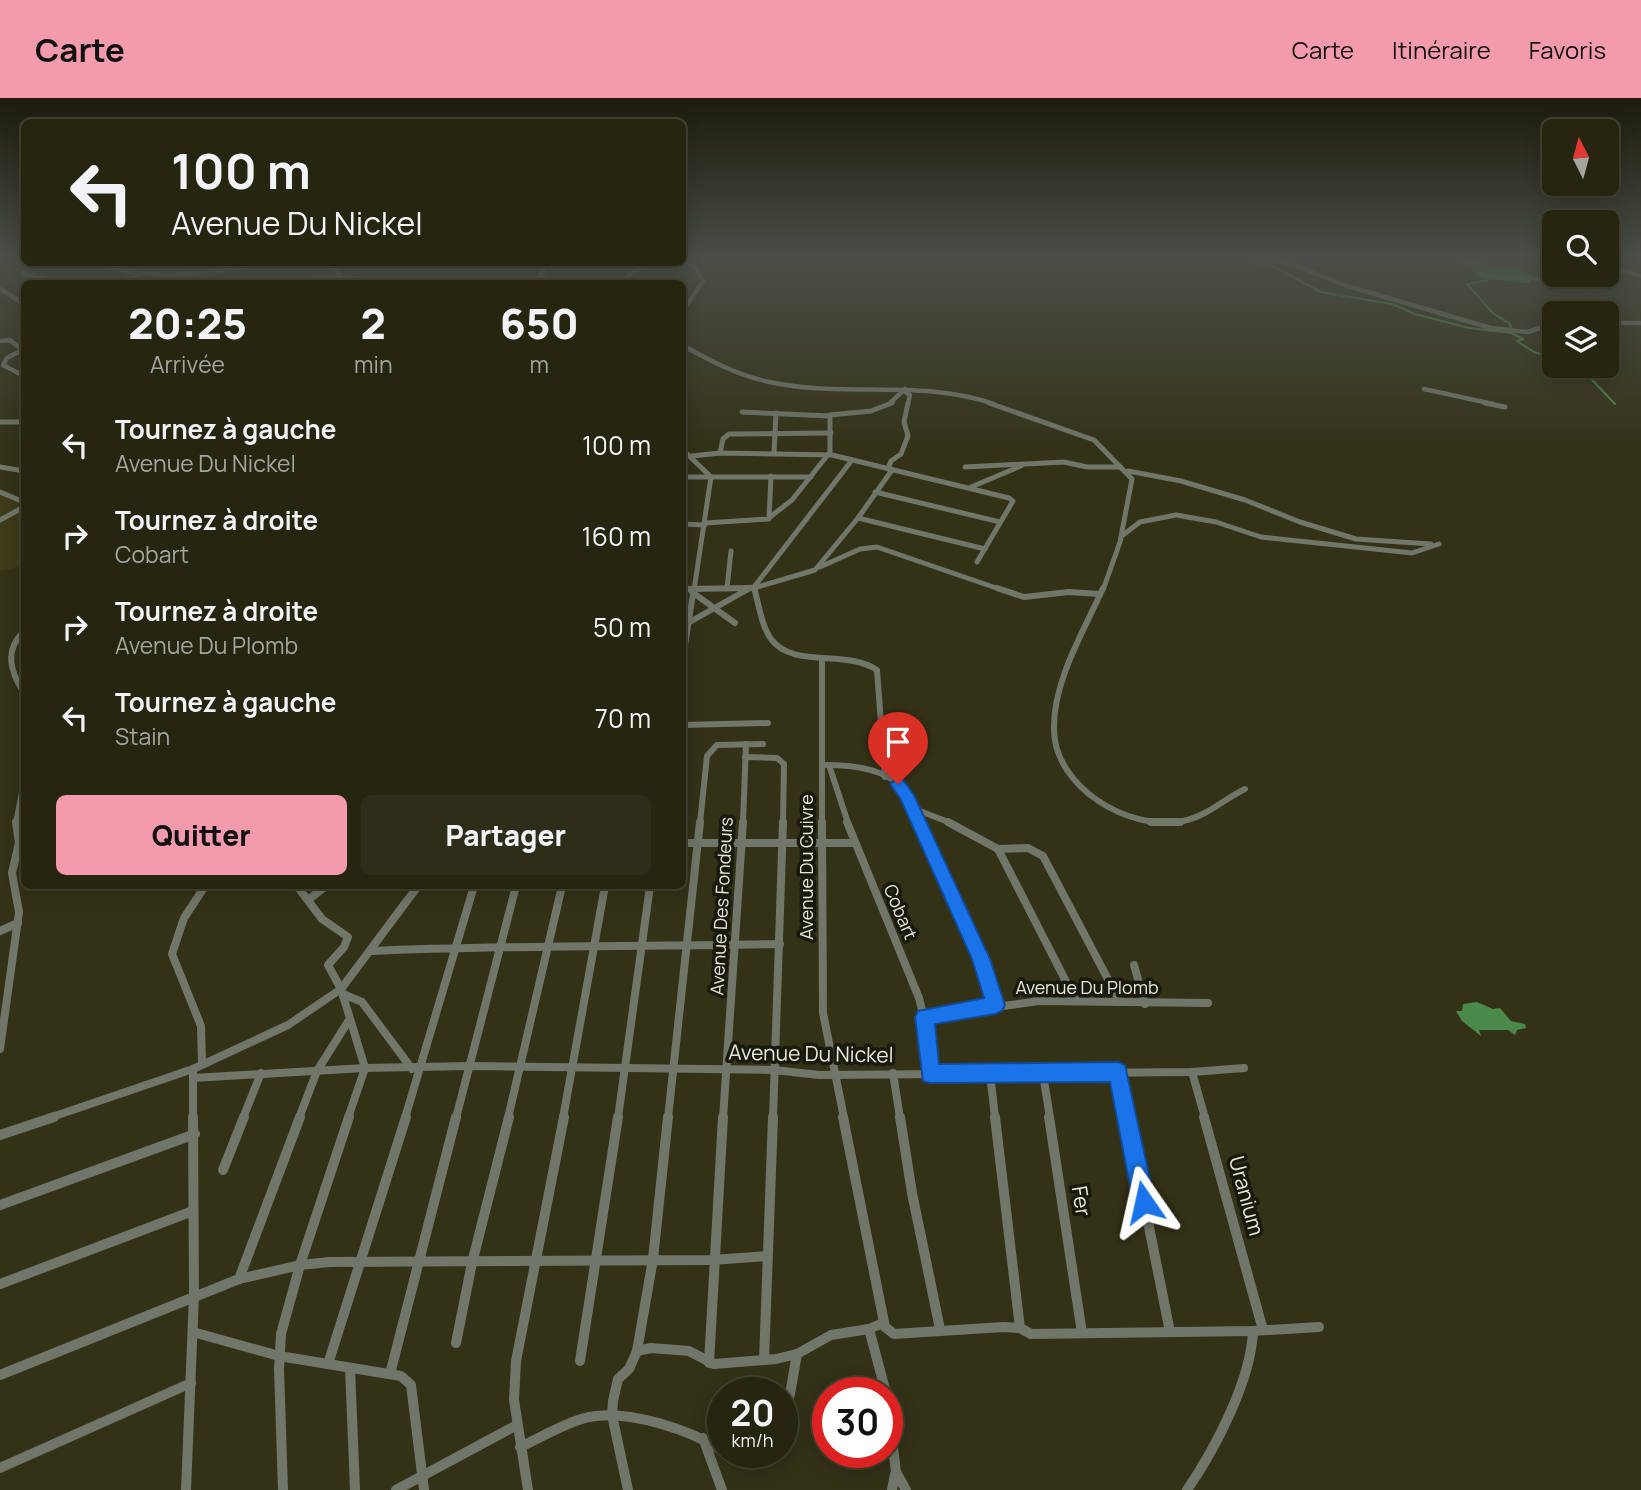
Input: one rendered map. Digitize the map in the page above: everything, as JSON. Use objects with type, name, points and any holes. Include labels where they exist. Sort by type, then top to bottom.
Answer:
[{"type":"street","points":[[1470,322],[1491,328],[1527,332],[1542,328]]},
{"type":"street","points":[[1619,323],[1641,323]]},
{"type":"street","points":[[0,341],[9,340],[21,348]]},
{"type":"street","points":[[686,347],[731,371],[766,381],[801,386],[963,394],[1016,410],[1094,440],[1132,479],[1123,535],[1067,672],[1056,708],[1055,748],[1063,768],[1110,808],[1131,818],[1180,823],[1200,816],[1245,789]]},
{"type":"street","points":[[0,359],[21,350]]},
{"type":"street","points":[[0,353],[10,357]]},
{"type":"street","points":[[10,357],[5,368],[21,375]]},
{"type":"street","points":[[1424,389],[1505,407]]},
{"type":"street","points":[[743,412],[830,415],[872,411],[895,400],[904,390]]},
{"type":"street","points":[[820,567],[876,492],[890,469],[891,461],[901,454],[908,436],[904,422],[910,395],[904,390]]},
{"type":"street","points":[[774,453],[776,413]]},
{"type":"street","points":[[686,524],[764,520],[770,517],[792,500],[831,449],[830,415]]},
{"type":"street","points":[[0,422],[21,422]]},
{"type":"street","points":[[720,453],[723,439],[729,435],[831,433]]},
{"type":"street","points":[[686,452],[711,477],[686,633]]},
{"type":"street","points":[[692,456],[720,453],[827,455],[1012,499],[977,562]]},
{"type":"street","points":[[688,624],[752,588],[852,460]]},
{"type":"street","points":[[965,467],[1068,462],[1087,467],[1122,467]]},
{"type":"street","points":[[970,488],[1027,464]]},
{"type":"street","points":[[0,467],[21,470]]},
{"type":"street","points":[[1123,535],[1140,522],[1176,515],[1216,522],[1261,537],[1412,553],[1439,544],[1402,544],[1356,539],[1300,522],[1245,500],[1181,481],[1128,471]]},
{"type":"street","points":[[770,517],[771,476]]},
{"type":"street","points":[[686,477],[811,477]]},
{"type":"street","points":[[0,492],[21,500]]},
{"type":"street","points":[[876,492],[1000,522]]},
{"type":"street","points":[[0,520],[21,503]]},
{"type":"street","points":[[858,518],[985,549]]},
{"type":"street","points":[[686,590],[769,585],[860,550],[877,547],[1024,597],[1069,592],[1100,594]]},
{"type":"street","points":[[727,589],[731,551]]},
{"type":"street","points":[[752,588],[773,642],[790,652],[852,660],[869,664],[877,670],[885,777]]},
{"type":"street","points":[[693,591],[734,624]]},
{"type":"street","points":[[21,634],[12,644],[9,654],[13,673],[21,688]]},
{"type":"street","name":"Avenue Du Cuivre","points":[[822,658],[825,765],[823,1013],[883,1323]]},
{"type":"street","points":[[686,725],[768,723]]},
{"type":"street","name":"Avenue Des Fondeurs","points":[[709,1363],[712,1260],[737,945],[746,744]]},
{"type":"street","points":[[628,1490],[612,1415],[618,1379],[629,1369],[637,1351],[653,1259],[708,755],[717,745],[763,744]]},
{"type":"street","points":[[746,757],[778,758],[784,764],[764,1360]]},
{"type":"street","points":[[825,765],[852,765],[885,777],[902,788],[981,959],[995,1005]]},
{"type":"street","name":"Cobart","points":[[825,765],[925,1017],[930,1074]]},
{"type":"street","points":[[0,1049],[18,923],[19,902],[12,873],[19,843],[15,827],[21,797]]},
{"type":"street","points":[[912,808],[949,822],[998,849],[1028,848],[1042,856],[1121,1002]]},
{"type":"street","points":[[686,843],[854,843]]},
{"type":"street","points":[[998,849],[1076,1001]]},
{"type":"street","points":[[186,1490],[194,1295],[196,1070],[201,1026],[172,954],[184,918],[203,889]]},
{"type":"street","points":[[283,1490],[279,1356],[284,1319],[365,1068],[342,992],[328,965],[344,947],[348,937],[321,919],[300,889]]},
{"type":"street","points":[[309,900],[322,889]]},
{"type":"street","points":[[0,1135],[196,1070],[288,1025],[342,992],[416,889]]},
{"type":"street","points":[[328,1364],[415,1069],[458,947],[473,889]]},
{"type":"street","points":[[390,1374],[515,889]]},
{"type":"street","points":[[456,1343],[472,1263],[521,1067],[561,889]]},
{"type":"street","points":[[528,1490],[514,1400],[516,1361],[573,1069],[604,889]]},
{"type":"street","points":[[580,1361],[626,1070],[650,889]]},
{"type":"street","points":[[0,931],[18,923]]},
{"type":"street","points":[[371,951],[458,947],[594,948],[780,944]]},
{"type":"street","points":[[1134,965],[1145,1004]]},
{"type":"street","points":[[342,992],[362,1003],[415,1069]]},
{"type":"street","name":"Avenue Du Plomb","points":[[925,1017],[995,1005],[1039,1001],[1208,1003]]},
{"type":"street","points":[[239,1279],[317,1071],[349,1020]]},
{"type":"street","name":"Avenue Du Nickel","points":[[196,1070],[261,1073],[470,1066],[774,1070],[836,1075],[1192,1072],[1244,1068]]},
{"type":"street","points":[[1118,1072],[1170,1332]]},
{"type":"street","name":"Uranium","points":[[1192,1072],[1258,1331]]},
{"type":"street","points":[[223,1170],[261,1073]]},
{"type":"street","points":[[893,1073],[908,1170],[940,1329]]},
{"type":"street","points":[[990,1073],[1020,1328]]},
{"type":"street","name":"Fer","points":[[1043,1074],[1082,1333]]},
{"type":"street","points":[[0,1205],[195,1134]]},
{"type":"street","points":[[0,1284],[193,1211]]},
{"type":"street","points":[[0,1375],[194,1295],[239,1279],[300,1265],[357,1262],[472,1263],[537,1259],[712,1260],[766,1256]]},
{"type":"street","points":[[637,1351],[651,1348],[689,1351],[709,1363],[764,1360],[797,1354],[811,1343],[831,1335],[869,1329],[883,1323],[891,1332],[898,1334],[940,1329],[1020,1328],[1031,1334],[1258,1331],[1319,1327]]},
{"type":"street","points":[[869,1329],[882,1377]]},
{"type":"street","points":[[1187,1490],[1209,1458],[1228,1422],[1258,1331]]},
{"type":"street","points":[[193,1332],[279,1356],[401,1376],[411,1385],[424,1490]]},
{"type":"street","points":[[793,1377],[797,1354]]},
{"type":"street","points":[[349,1368],[355,1490]]},
{"type":"street","points":[[0,1468],[191,1383]]},
{"type":"street","points":[[520,1447],[587,1417],[612,1415],[663,1425],[707,1441]]},
{"type":"street","points":[[396,1490],[517,1425]]},
{"type":"street","points":[[702,1438],[722,1490]]},
{"type":"street","points":[[892,1490],[896,1468]]},
{"type":"street","points":[[896,1472],[906,1490]]},
{"type":"shaded area","points":[[0,494],[21,503],[21,567],[0,571]]},
{"type":"shaded area","points":[[1477,1002],[1493,1009],[1500,1008],[1511,1021],[1525,1024],[1526,1028],[1517,1030],[1515,1035],[1508,1030],[1479,1030],[1481,1036],[1462,1021],[1456,1011],[1462,1011],[1463,1004]]},
{"type":"waterway","points":[[1446,322],[1469,328],[1512,333],[1523,339],[1517,341],[1542,354]]},
{"type":"waterway","points":[[1507,322],[1511,328]]},
{"type":"waterway","points":[[1590,378],[1615,404]]},
{"type":"route","points":[[898,784],[906,795],[981,959],[995,1005],[925,1017],[930,1074],[1118,1072],[1144,1202]]}]
